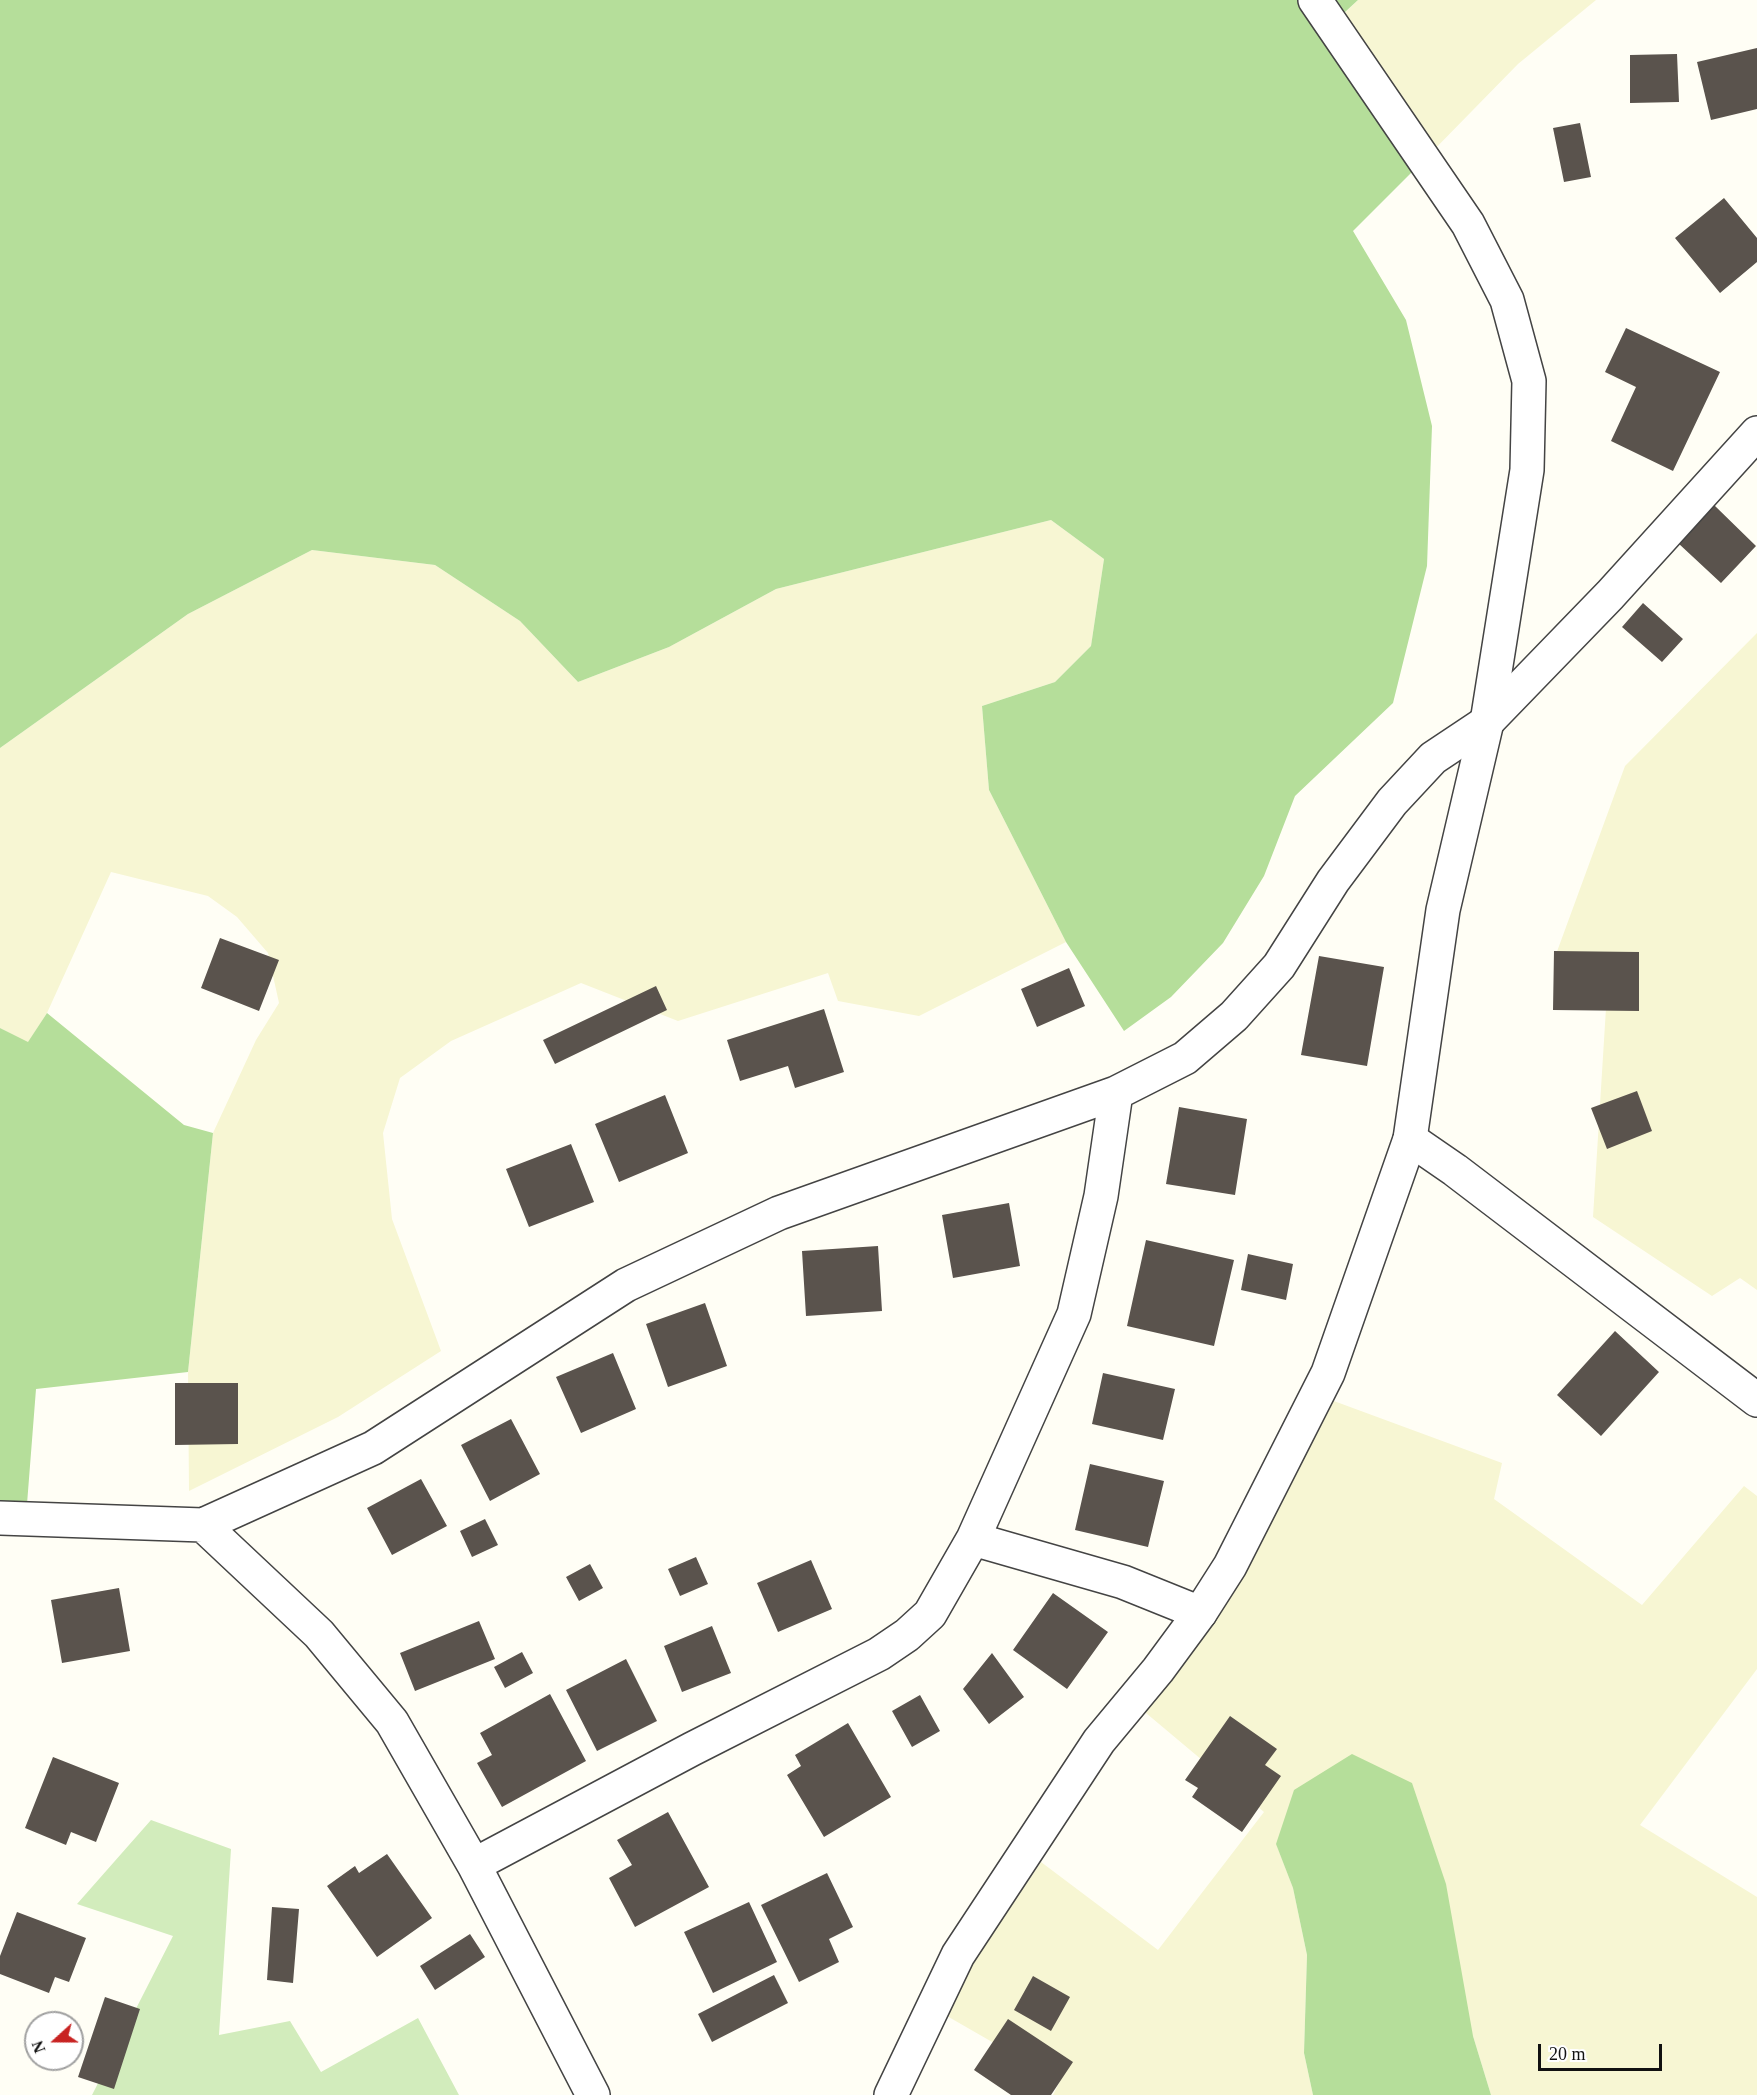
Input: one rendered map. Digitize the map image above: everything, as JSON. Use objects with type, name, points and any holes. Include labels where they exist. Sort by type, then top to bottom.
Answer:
[{"type":"street","points":[[891,2095],[958,1955],[1099,1742],[1158,1670],[1200,1613],[1230,1566],[1328,1374],[1410,1139],[1443,910],[1487,722],[1527,470],[1529,381],[1507,300],[1468,224],[1315,0]]},
{"type":"street","points":[[0,1518],[203,1525],[373,1448],[626,1285],[779,1213],[1116,1093],[1185,1058],[1234,1016],[1279,966],[1333,880],[1392,802],[1433,758],[1487,722],[1610,595],[1757,432]]},
{"type":"street","points":[[474,1865],[879,1654],[907,1635],[930,1614],[973,1539],[1074,1314],[1101,1196],[1116,1093]]},
{"type":"street","points":[[1410,1139],[1455,1170],[1757,1400]]},
{"type":"street","points":[[203,1525],[319,1634],[392,1722],[474,1865],[592,2095]]},
{"type":"street","points":[[973,1539],[1123,1582],[1200,1613]]},
{"type":"green space","points":[[0,0],[1358,0],[1330,26],[1426,158],[1353,231],[1406,320],[1432,426],[1427,566],[1393,703],[1295,796],[1264,876],[1223,943],[1171,997],[1124,1031],[1066,942],[989,790],[982,706],[1055,682],[1091,646],[1104,559],[1051,520],[776,589],[669,647],[578,682],[520,621],[435,565],[312,550],[188,614],[0,748]]},
{"type":"green space","points":[[1358,0],[1596,0],[1518,64],[1426,158],[1330,27]]},
{"type":"green space","points":[[1051,520],[1104,559],[1091,646],[1055,682],[982,706],[989,790],[1066,942],[919,1016],[838,1001],[828,973],[678,1021],[581,983],[451,1041],[400,1078],[383,1133],[392,1219],[441,1351],[338,1417],[189,1491],[188,1372],[213,1133],[256,1040],[279,1003],[268,953],[237,917],[208,896],[111,872],[47,1013],[28,1043],[0,1028],[0,748],[188,614],[312,550],[435,565],[520,621],[578,682],[669,647],[776,589]]},
{"type":"green space","points":[[1757,633],[1757,1290],[1740,1278],[1712,1296],[1593,1217],[1608,976],[1555,957],[1625,766]]},
{"type":"green space","points":[[47,1013],[184,1125],[213,1133],[188,1372],[36,1389],[27,1504],[0,1501],[0,1028],[28,1042]]},
{"type":"green space","points":[[1304,1390],[1502,1463],[1494,1499],[1642,1605],[1744,1486],[1757,1496],[1757,1669],[1640,1825],[1757,1897],[1757,2095],[1491,2095],[1473,2036],[1276,1843],[1293,1888],[1307,1955],[1304,2053],[1313,2095],[1053,2095],[1060,2081],[940,2012],[1041,1862],[1158,1950],[1264,1812],[1140,1708]]},
{"type":"green space","points":[[1352,1754],[1412,1783],[1446,1884],[1473,2036],[1491,2095],[1313,2095],[1304,2053],[1307,1955],[1293,1888],[1276,1844],[1294,1790]]},
{"type":"green space","points":[[151,1820],[231,1849],[219,2035],[290,2021],[321,2072],[418,2018],[459,2095],[92,2095],[173,1936],[77,1904]]},
{"type":"building","points":[[1757,48],[1757,109],[1711,120],[1697,62]]},
{"type":"building","points":[[1677,54],[1679,102],[1630,103],[1630,55]]},
{"type":"building","points":[[1580,123],[1591,177],[1564,182],[1553,128]]},
{"type":"building","points":[[1724,198],[1757,238],[1757,262],[1720,293],[1675,238]]},
{"type":"building","points":[[1626,328],[1720,372],[1673,471],[1611,441],[1636,387],[1605,372]]},
{"type":"building","points":[[1714,505],[1756,546],[1721,583],[1678,543]]},
{"type":"building","points":[[1643,603],[1683,639],[1662,662],[1622,627]]},
{"type":"building","points":[[220,938],[279,960],[259,1011],[201,988]]},
{"type":"building","points":[[1554,951],[1639,952],[1639,1011],[1553,1010]]},
{"type":"building","points":[[1319,956],[1384,967],[1367,1066],[1301,1055]]},
{"type":"building","points":[[1069,968],[1085,1006],[1037,1027],[1021,989]]},
{"type":"building","points":[[656,986],[667,1010],[555,1064],[543,1040]]},
{"type":"building","points":[[824,1009],[844,1072],[795,1088],[788,1066],[740,1081],[727,1040]]},
{"type":"building","points":[[1637,1091],[1652,1131],[1607,1149],[1591,1108]]},
{"type":"building","points":[[665,1095],[688,1153],[619,1182],[595,1124]]},
{"type":"building","points":[[1179,1107],[1247,1119],[1235,1195],[1166,1184]]},
{"type":"building","points":[[571,1144],[594,1202],[529,1227],[506,1169]]},
{"type":"building","points":[[1009,1203],[1020,1266],[953,1278],[942,1215]]},
{"type":"building","points":[[1146,1240],[1234,1260],[1214,1346],[1127,1326]]},
{"type":"building","points":[[878,1246],[882,1311],[806,1316],[802,1251]]},
{"type":"building","points":[[1248,1254],[1293,1264],[1286,1300],[1241,1290]]},
{"type":"building","points":[[705,1303],[727,1366],[668,1387],[646,1324]]},
{"type":"building","points":[[1615,1331],[1659,1372],[1601,1436],[1557,1395]]},
{"type":"building","points":[[613,1353],[636,1409],[581,1433],[556,1377]]},
{"type":"building","points":[[1103,1373],[1175,1389],[1163,1440],[1092,1424]]},
{"type":"building","points":[[175,1383],[238,1383],[238,1444],[175,1445]]},
{"type":"building","points":[[511,1419],[540,1474],[490,1501],[461,1445]]},
{"type":"building","points":[[1090,1464],[1164,1481],[1148,1547],[1075,1530]]},
{"type":"building","points":[[421,1479],[447,1526],[392,1555],[367,1508]]},
{"type":"building","points":[[485,1519],[498,1545],[472,1557],[460,1531]]},
{"type":"building","points":[[696,1557],[708,1584],[680,1596],[668,1569]]},
{"type":"building","points":[[811,1560],[832,1609],[778,1632],[757,1583]]},
{"type":"building","points":[[590,1564],[603,1588],[579,1601],[566,1577]]},
{"type":"building","points":[[119,1588],[130,1651],[62,1663],[51,1600]]},
{"type":"building","points":[[1053,1593],[1108,1632],[1067,1689],[1013,1650]]},
{"type":"building","points":[[479,1621],[495,1659],[415,1691],[400,1653]]},
{"type":"building","points":[[712,1626],[731,1673],[682,1692],[664,1646]]},
{"type":"building","points":[[522,1652],[533,1673],[505,1688],[494,1667]]},
{"type":"building","points":[[992,1653],[1024,1697],[989,1724],[963,1689]]},
{"type":"building","points":[[626,1659],[657,1721],[597,1751],[566,1690]]},
{"type":"building","points":[[550,1694],[586,1761],[502,1807],[477,1763],[492,1755],[480,1733]]},
{"type":"building","points":[[920,1695],[940,1731],[912,1747],[892,1711]]},
{"type":"building","points":[[1230,1716],[1277,1749],[1265,1765],[1281,1776],[1242,1832],[1192,1797],[1198,1788],[1185,1780]]},
{"type":"building","points":[[848,1723],[891,1797],[824,1837],[787,1775],[801,1766],[795,1755]]},
{"type":"building","points":[[53,1757],[119,1783],[96,1842],[71,1832],[66,1845],[25,1828]]},
{"type":"building","points":[[668,1812],[709,1887],[635,1927],[609,1878],[632,1865],[617,1840]]},
{"type":"building","points":[[387,1854],[432,1918],[377,1957],[327,1886],[355,1866],[359,1873]]},
{"type":"building","points":[[827,1873],[853,1927],[829,1939],[839,1962],[799,1982],[761,1905]]},
{"type":"building","points":[[749,1902],[777,1962],[713,1993],[684,1932]]},
{"type":"building","points":[[272,1907],[299,1909],[293,1983],[267,1980]]},
{"type":"building","points":[[17,1912],[86,1938],[69,1982],[55,1977],[49,1993],[0,1974],[0,1956]]},
{"type":"building","points":[[470,1934],[485,1957],[435,1990],[420,1966]]},
{"type":"building","points":[[774,1975],[788,2003],[712,2042],[698,2014]]},
{"type":"building","points":[[1033,1976],[1070,1997],[1051,2031],[1014,2010]]},
{"type":"building","points":[[105,1997],[140,2009],[114,2089],[78,2077],[80,2071],[84,2071],[84,2059]]},
{"type":"building","points":[[1008,2019],[1073,2062],[1051,2095],[1011,2095],[974,2070]]}]
